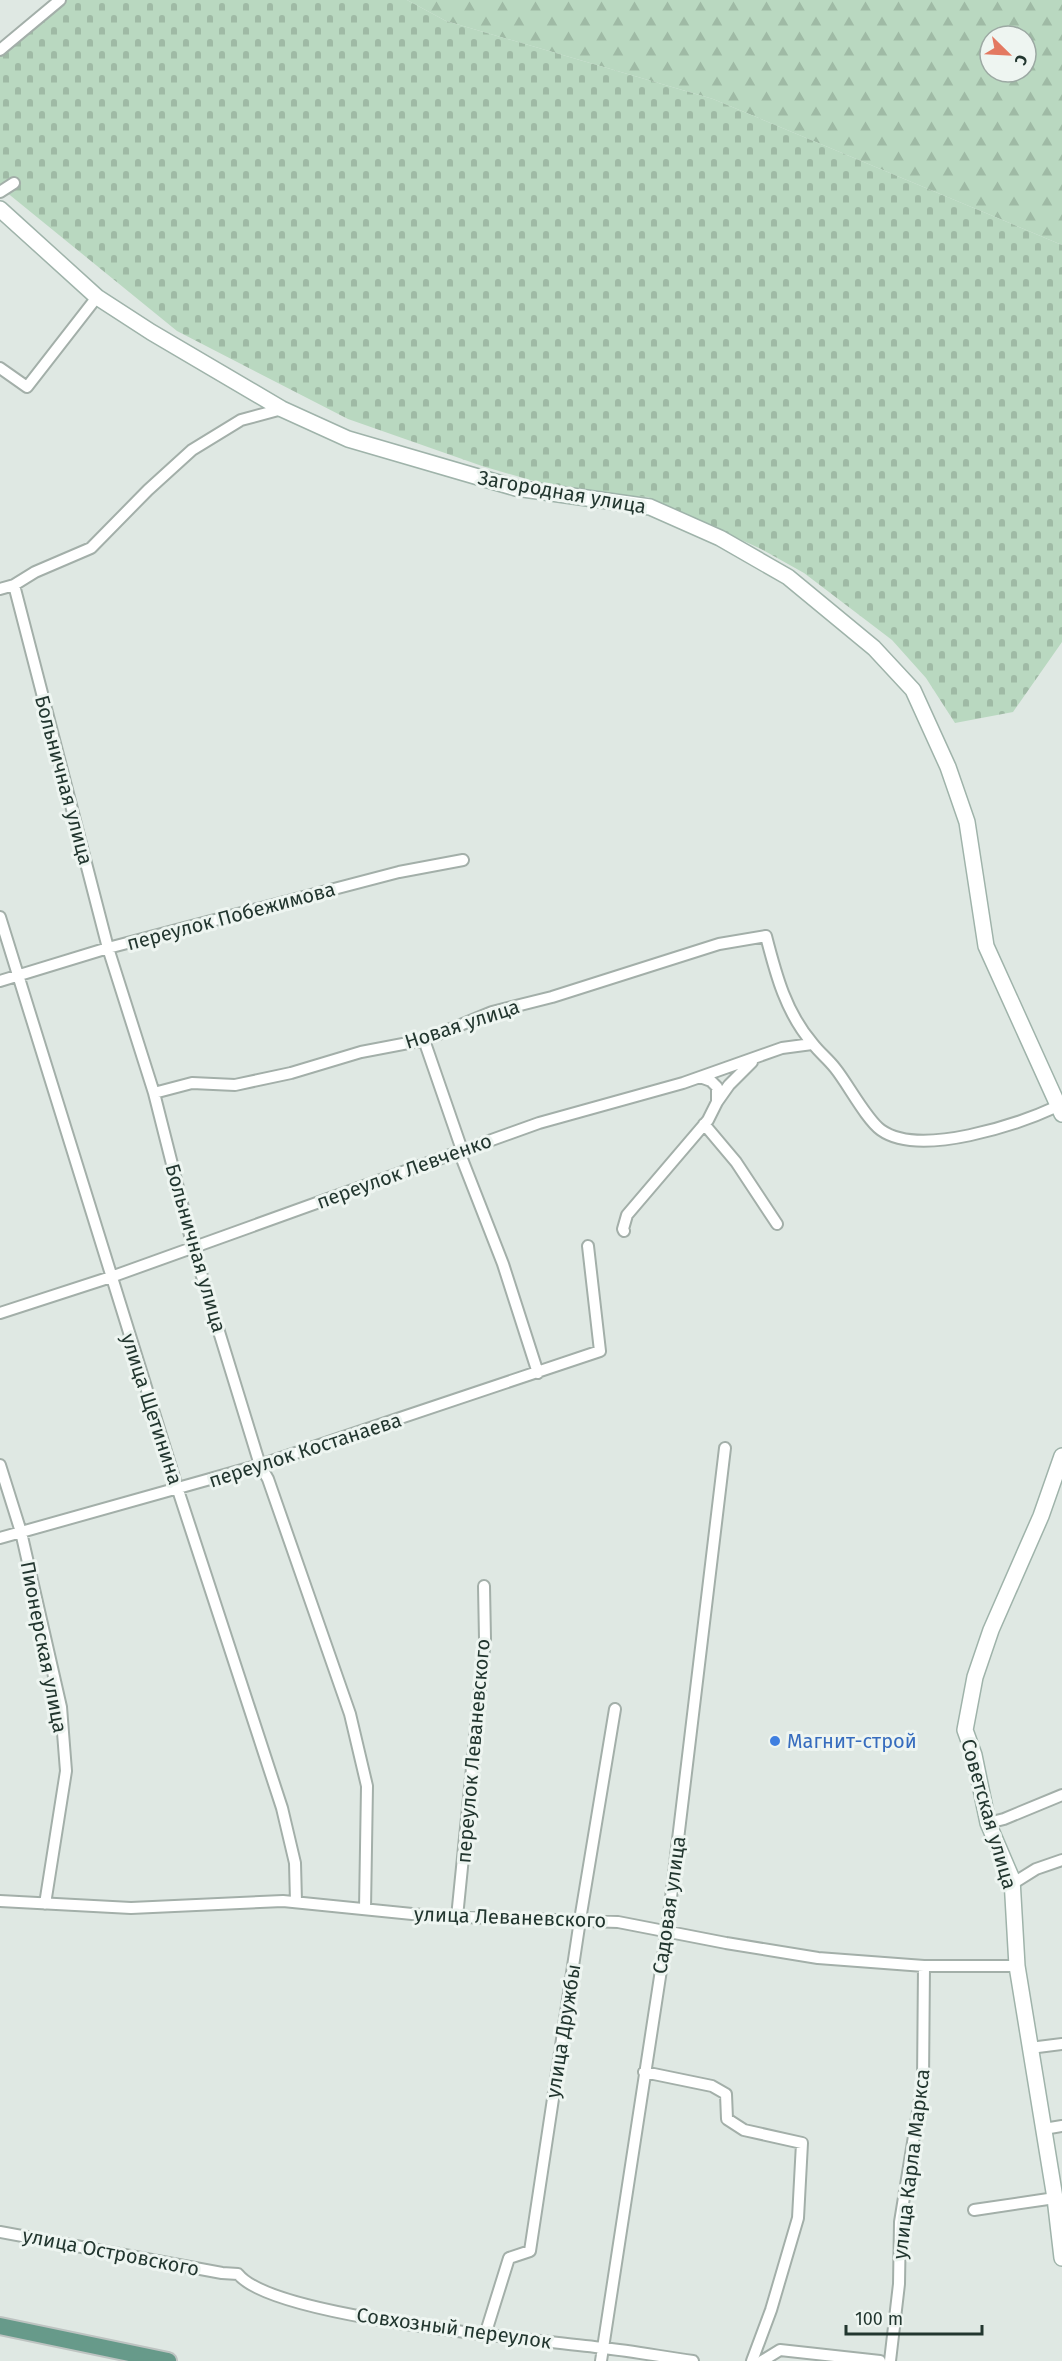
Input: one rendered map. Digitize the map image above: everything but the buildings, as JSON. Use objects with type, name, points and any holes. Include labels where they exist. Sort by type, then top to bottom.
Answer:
[{"type":"main road","points":[[0,2326],[168,2361]]},
{"type":"street","points":[[0,50],[60,0]]},
{"type":"street","points":[[0,192],[14,183]]},
{"type":"street","name":"Загородная улица","points":[[0,209],[97,297],[151,332],[282,409],[348,439],[516,488],[650,507],[720,538],[788,577],[874,648],[913,690],[948,767],[967,822],[986,946],[1060,1110]]},
{"type":"street","points":[[0,368],[27,387],[97,297]]},
{"type":"street","points":[[0,589],[14,585],[35,572],[91,548],[148,490],[192,450],[241,420],[282,409]]},
{"type":"street","name":"Больничная улица","points":[[14,585],[108,948],[154,1093],[193,1247],[260,1465],[268,1479],[309,1591],[351,1714],[367,1786],[365,1909]]},
{"type":"street","name":"переулок Побежимова","points":[[0,981],[108,948],[399,873],[463,860]]},
{"type":"street","name":"улица Щетинина","points":[[0,917],[178,1490],[282,1808],[295,1863],[296,1902]]},
{"type":"street","name":"Новая улица","points":[[154,1093],[192,1083],[235,1085],[423,1040],[492,1012],[552,997],[719,944],[766,936],[786,1005],[812,1044]]},
{"type":"street","points":[[423,1040],[462,1150],[462,1159],[503,1264],[538,1374]]},
{"type":"street","points":[[812,1044],[828,1059],[881,1130],[906,1141],[936,1141],[992,1129],[1060,1110]]},
{"type":"street","name":"переулок Левченко","points":[[0,1313],[111,1277],[539,1123],[700,1077],[782,1048],[812,1044]]},
{"type":"street","points":[[624,1231],[624,1224],[636,1203],[704,1124],[729,1085],[757,1058]]},
{"type":"street","points":[[700,1077],[711,1081],[717,1087],[717,1101]]},
{"type":"street","points":[[704,1124],[736,1162],[777,1224]]},
{"type":"street","name":"переулок Костанаева","points":[[0,1538],[178,1490],[260,1465],[600,1352],[588,1245]]},
{"type":"street","name":"Садовая улица","points":[[602,2361],[667,1931],[725,1448]]},
{"type":"street","name":"Советская улица","points":[[1062,1456],[1041,1516],[991,1630],[975,1677],[965,1730],[974,1755],[988,1823],[1012,1884],[1017,1966],[1055,2198],[1062,2258]]},
{"type":"street","name":"Пионерская улица","points":[[0,1465],[21,1532],[61,1707],[66,1771],[45,1904]]},
{"type":"street","name":"переулок Леваневского","points":[[457,1917],[485,1640],[484,1586]]},
{"type":"street","name":"улица Дружбы","points":[[485,2335],[509,2258],[530,2251],[580,1920],[615,1709]]},
{"type":"street","points":[[988,1823],[1062,1796]]},
{"type":"street","points":[[1012,1884],[1036,1869],[1062,1860]]},
{"type":"street","name":"улица Леваневского","points":[[0,1900],[131,1908],[233,1902],[296,1902],[457,1917],[618,1922],[818,1958],[924,1966],[1017,1966]]},
{"type":"street","name":"улица Карла Маркса","points":[[890,2361],[899,2284],[900,2222],[923,2081],[924,1966]]},
{"type":"street","points":[[1030,2048],[1062,2044]]},
{"type":"street","points":[[644,2072],[712,2086],[726,2094],[727,2119],[744,2130],[802,2143],[798,2218],[771,2310],[752,2361]]},
{"type":"street","points":[[1044,2129],[1062,2126]]},
{"type":"street","points":[[974,2210],[1055,2198]]},
{"type":"street","name":"улица Островского","points":[[0,2232],[222,2273]]},
{"type":"street","name":"Совхозный переулок","points":[[222,2273],[238,2274],[244,2282],[261,2291],[330,2311],[485,2335],[604,2348],[693,2361]]},
{"type":"street","points":[[762,2361],[780,2350],[880,2361]]},
{"type":"green space","points":[[65,0],[407,0],[446,21],[713,99],[1062,245],[1062,642],[1013,712],[955,723],[926,678],[892,640],[804,573],[761,549],[648,497],[611,495],[544,484],[482,466],[348,419],[177,331],[0,187],[0,55]]},
{"type":"green space","points":[[407,0],[1062,0],[1062,245],[713,99],[446,21]]},
{"type":"place","name":"Магнит-строй","points":[[775,1741]]}]
